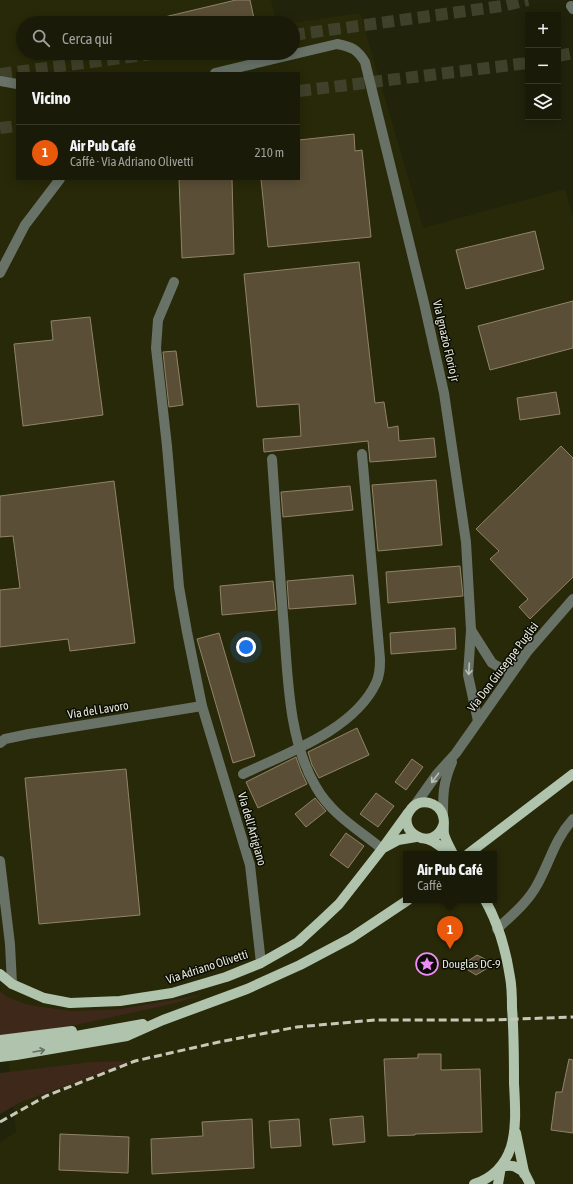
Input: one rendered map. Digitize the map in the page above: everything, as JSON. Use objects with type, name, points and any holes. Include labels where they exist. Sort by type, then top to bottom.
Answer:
[{"type":"main road","points":[[472,851],[573,774]]},
{"type":"main road","points":[[448,851],[434,842],[416,837],[408,829],[408,813],[415,804],[421,802],[432,803],[441,811],[444,834],[452,851]]},
{"type":"main road","name":"Via Adriano Olivetti","points":[[0,974],[12,984],[44,998],[70,1003],[120,1002],[172,993],[226,977],[261,963],[298,942],[339,904],[408,813]]},
{"type":"main road","points":[[427,839],[438,834],[442,829],[443,819]]},
{"type":"main road","name":"Via Adriano Olivetti","points":[[382,849],[398,840],[416,837]]},
{"type":"main road","points":[[0,1057],[127,1036],[163,1020],[247,990],[300,965],[351,938],[404,903]]},
{"type":"main road","points":[[487,903],[506,956],[511,979],[514,1035],[515,1127],[524,1172],[523,1184]]},
{"type":"main road","points":[[0,1048],[122,1029],[163,1020]]},
{"type":"main road","points":[[0,1040],[72,1030],[122,1029]]},
{"type":"main road","points":[[498,1184],[501,1167],[511,1147],[515,1127]]},
{"type":"main road","points":[[474,1184],[492,1175],[501,1167],[509,1165],[515,1166],[524,1172],[530,1184]]},
{"type":"street","name":"Via Ignazio Florio jr","points":[[300,53],[338,44],[350,46],[358,52],[365,62],[424,303],[444,393],[466,542],[471,630],[468,675],[478,720]]},
{"type":"street","name":"Via Ignazio Florio jr","points":[[219,72],[270,60]]},
{"type":"street","points":[[0,82],[16,84]]},
{"type":"street","points":[[0,272],[26,225],[59,180]]},
{"type":"street","name":"Via dell'Artigiano","points":[[174,282],[158,320],[156,348],[167,446],[179,587],[202,706],[250,865],[261,963]]},
{"type":"street","points":[[243,774],[333,730],[359,707],[377,682],[380,670],[380,659],[362,454]]},
{"type":"street","points":[[272,459],[290,702],[300,747],[308,771],[316,788],[328,803],[341,817],[382,849]]},
{"type":"street","name":"Via Don Giuseppe Puglisi","points":[[415,804],[437,774],[456,753],[527,652],[573,599]]},
{"type":"street","points":[[471,630],[492,663],[511,674]]},
{"type":"street","name":"Via del Lavoro","points":[[0,743],[5,739],[202,706]]},
{"type":"street","name":"Via Don Giuseppe Puglisi","points":[[443,819],[443,788],[456,753]]},
{"type":"street","points":[[497,929],[522,905],[537,886],[555,845],[565,828],[573,819]]},
{"type":"street","points":[[0,861],[10,944],[12,984]]},
{"type":"shaded area","points":[[0,0],[271,0],[275,16],[16,16],[16,60],[300,60],[300,22],[360,13],[423,228],[565,189],[573,217],[573,1184],[0,1184],[0,1142],[16,1132],[0,985]]},
{"type":"shaded area","points":[[0,991],[7,997],[29,1005],[71,1011],[120,1009],[201,995],[176,1003],[62,1028],[0,1036]]},
{"type":"shaded area","points":[[134,1061],[21,1102],[0,1114],[0,1073],[91,1062]]},
{"type":"building","points":[[236,0],[250,0],[253,16],[169,16]]},
{"type":"building","points":[[354,134],[355,151],[362,150],[371,237],[268,247],[261,180],[300,180],[300,140]]},
{"type":"building","points":[[179,180],[232,180],[234,254],[182,258]]},
{"type":"building","points":[[535,231],[544,269],[466,289],[456,250]]},
{"type":"building","points":[[359,262],[375,403],[384,402],[388,428],[398,426],[399,441],[434,438],[436,457],[370,462],[368,441],[264,452],[263,439],[301,436],[299,404],[257,407],[244,274]]},
{"type":"building","points":[[573,301],[573,348],[490,370],[478,326]]},
{"type":"building","points":[[90,317],[103,415],[23,426],[14,344],[53,340],[51,321]]},
{"type":"building","points":[[176,351],[183,405],[169,407],[163,352]]},
{"type":"building","points":[[556,392],[560,414],[520,420],[517,398]]},
{"type":"building","points":[[561,446],[573,458],[573,577],[530,619],[519,607],[528,599],[490,559],[499,551],[476,529]]},
{"type":"building","points":[[436,480],[442,545],[378,551],[372,485]]},
{"type":"building","points":[[114,481],[135,643],[70,651],[68,639],[0,647],[0,590],[20,588],[13,536],[0,537],[0,496]]},
{"type":"building","points":[[350,486],[353,510],[283,517],[281,492]]},
{"type":"building","points":[[460,566],[463,596],[388,603],[386,572]]},
{"type":"building","points":[[353,575],[356,604],[289,609],[287,581]]},
{"type":"building","points":[[273,581],[276,610],[222,615],[220,586]]},
{"type":"building","points":[[455,628],[456,649],[391,654],[390,633]]},
{"type":"building","points":[[219,633],[255,756],[233,763],[197,639]]},
{"type":"building","points":[[357,728],[369,755],[319,778],[312,765],[308,752]]},
{"type":"building","points":[[296,757],[307,784],[258,808],[246,782]]},
{"type":"building","points":[[412,759],[423,767],[406,790],[395,782]]},
{"type":"building","points":[[126,769],[140,915],[39,924],[25,778]]},
{"type":"building","points":[[376,793],[394,806],[378,827],[360,814]]},
{"type":"building","points":[[315,798],[326,811],[306,827],[295,814]]},
{"type":"building","points":[[346,833],[364,846],[348,868],[330,855]]},
{"type":"building","points":[[477,955],[485,959],[486,969],[476,975],[468,970],[468,961]]},
{"type":"building","points":[[418,1054],[441,1054],[441,1070],[480,1069],[482,1132],[388,1136],[384,1059],[418,1058]]},
{"type":"building","points":[[569,1059],[573,1060],[573,1133],[551,1130],[556,1092],[562,1092]]},
{"type":"building","points":[[363,1116],[365,1142],[333,1145],[330,1119]]},
{"type":"building","points":[[252,1119],[254,1168],[152,1174],[151,1139],[203,1136],[202,1122]]},
{"type":"building","points":[[299,1119],[301,1146],[271,1148],[269,1121]]},
{"type":"building","points":[[60,1134],[129,1137],[128,1173],[59,1170]]},
{"type":"tunnel","points":[[300,34],[502,6],[528,0]]},
{"type":"tunnel","points":[[561,55],[573,53]]},
{"type":"tunnel","points":[[0,74],[107,60]]},
{"type":"tunnel","points":[[300,91],[525,63]]},
{"type":"tunnel","points":[[0,128],[16,126]]},
{"type":"railway","points":[[0,1122],[46,1096],[135,1061],[219,1042],[297,1027],[375,1020],[490,1020],[573,1017]]},
{"type":"place","name":"Air Pub Café","points":[[450,949]]},
{"type":"place","name":"Douglas DC-9","points":[[427,964]]}]
